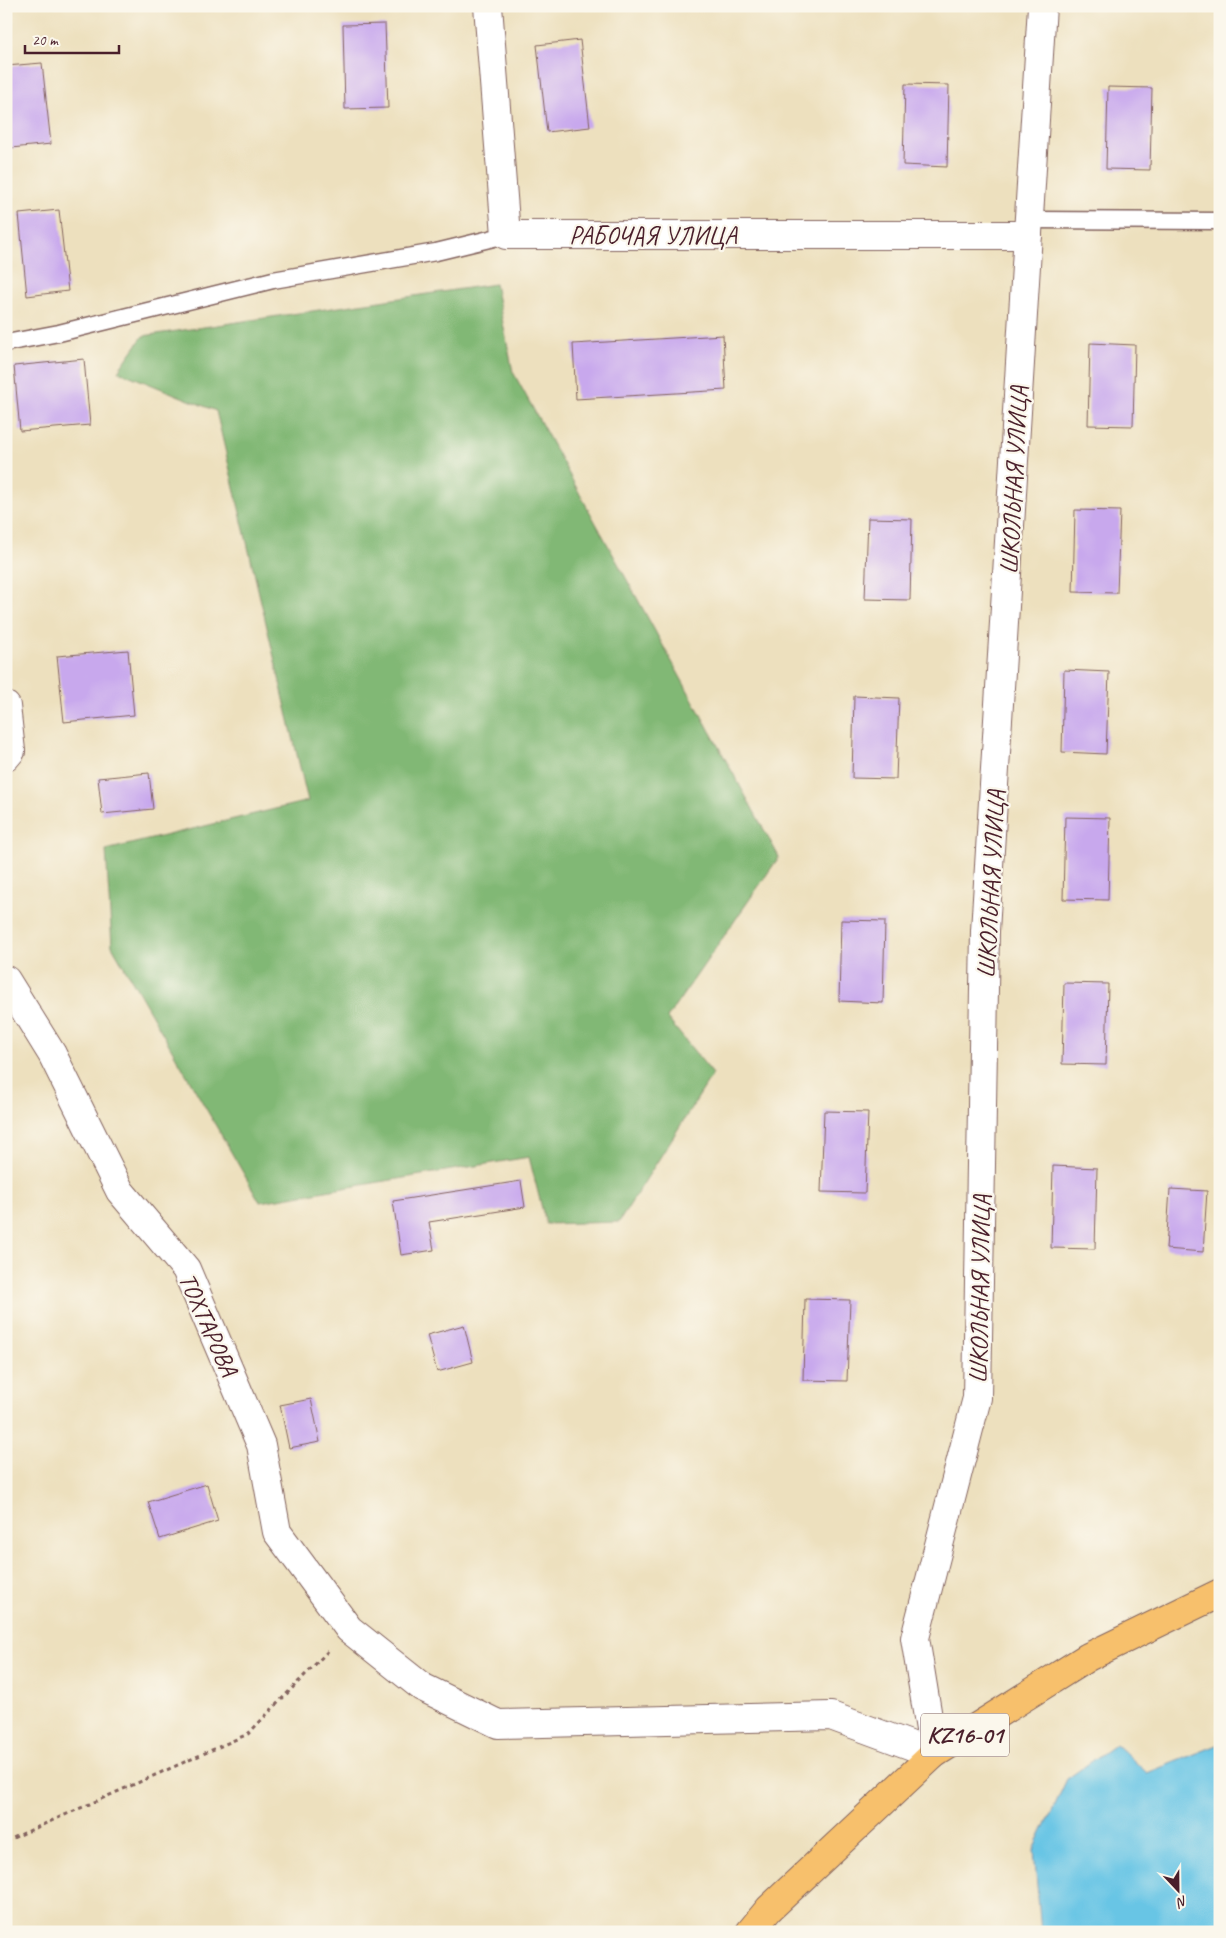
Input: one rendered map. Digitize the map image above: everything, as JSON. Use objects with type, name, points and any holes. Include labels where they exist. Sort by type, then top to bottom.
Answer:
[{"type":"main road","name":"KZ16-01","points":[[750,1932],[769,1909],[934,1754],[1088,1656],[1220,1593]]},
{"type":"street","points":[[488,6],[506,235]]},
{"type":"street","name":"ШКОЛЬНАЯ УЛИЦА","points":[[934,1754],[915,1638],[977,1398],[986,931],[1042,6]]},
{"type":"street","name":"РАБОЧАЯ УЛИЦА","points":[[506,235],[1028,228]]},
{"type":"street","points":[[6,706],[11,751],[6,757]]},
{"type":"street","name":"ТОХТАРОВА","points":[[6,980],[52,1054],[120,1191],[186,1269],[262,1445],[277,1532],[349,1629],[422,1687],[498,1724],[831,1716],[934,1754]]},
{"type":"lane","points":[[1028,228],[1220,221]]},
{"type":"lane","points":[[6,343],[58,333],[273,280],[436,252],[506,235]]},
{"type":"path","points":[[6,1841],[248,1734],[349,1629]]},
{"type":"green space","points":[[495,284],[513,372],[779,857],[667,1018],[713,1074],[619,1222],[546,1224],[529,1157],[260,1202],[112,946],[106,850],[308,801],[216,411],[118,371],[143,336]]},
{"type":"water","points":[[1116,1744],[1147,1773],[1220,1744],[1220,1932],[1041,1932],[1034,1850],[1067,1779]]},
{"type":"building","points":[[385,24],[388,108],[345,109],[343,25]]},
{"type":"building","points":[[580,40],[590,127],[547,132],[537,45]]},
{"type":"building","points":[[42,63],[51,144],[11,148],[6,108],[6,66]]},
{"type":"building","points":[[905,84],[949,85],[947,167],[903,165]]},
{"type":"building","points":[[1108,87],[1152,88],[1150,170],[1106,169]]},
{"type":"building","points":[[59,210],[68,291],[27,296],[19,214]]},
{"type":"building","points":[[723,335],[726,390],[576,399],[573,344]]},
{"type":"building","points":[[1090,343],[1135,345],[1133,426],[1088,425]]},
{"type":"building","points":[[84,359],[90,425],[20,431],[14,366]]},
{"type":"building","points":[[1075,510],[1120,511],[1117,593],[1073,592]]},
{"type":"building","points":[[868,518],[912,519],[910,600],[865,599]]},
{"type":"building","points":[[128,650],[134,715],[64,722],[57,656]]},
{"type":"building","points":[[1064,670],[1109,672],[1106,754],[1062,752]]},
{"type":"building","points":[[854,696],[899,698],[896,779],[852,778]]},
{"type":"building","points":[[149,773],[153,809],[102,814],[98,778]]},
{"type":"building","points":[[1065,817],[1110,818],[1108,900],[1063,899]]},
{"type":"building","points":[[841,920],[885,921],[883,1003],[839,1001]]},
{"type":"building","points":[[1064,983],[1108,984],[1106,1065],[1062,1064]]},
{"type":"building","points":[[824,1111],[868,1112],[865,1193],[821,1192]]},
{"type":"building","points":[[1053,1166],[1097,1168],[1095,1249],[1051,1248]]},
{"type":"building","points":[[521,1181],[525,1207],[429,1222],[434,1250],[401,1255],[393,1201]]},
{"type":"building","points":[[1170,1189],[1207,1191],[1203,1252],[1166,1249]]},
{"type":"building","points":[[805,1299],[850,1300],[847,1381],[803,1380]]},
{"type":"building","points":[[464,1325],[473,1362],[437,1372],[427,1335]]},
{"type":"building","points":[[311,1399],[320,1442],[289,1448],[280,1405]]},
{"type":"building","points":[[207,1484],[218,1521],[160,1539],[148,1502]]}]
